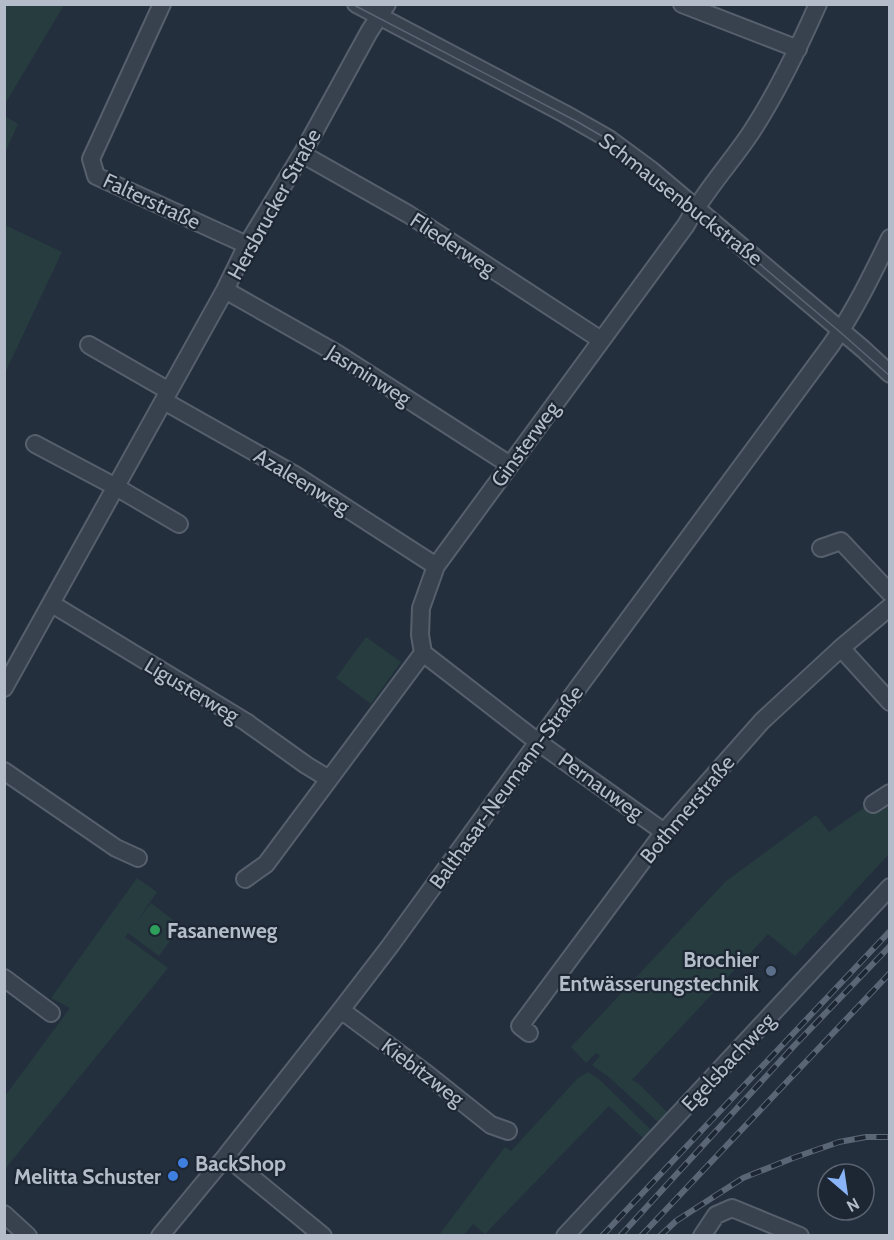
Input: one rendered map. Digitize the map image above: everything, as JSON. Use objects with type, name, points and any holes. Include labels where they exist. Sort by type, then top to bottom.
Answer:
[{"type":"street","name":"Falterstraße","points":[[162,4],[91,159],[96,176],[247,245]]},
{"type":"street","name":"Schmausenbuckstraße","points":[[356,4],[383,11],[599,133],[635,158],[696,207],[890,374]]},
{"type":"street","points":[[682,4],[798,49]]},
{"type":"street","name":"Ginsterweg","points":[[423,653],[420,635],[421,608],[436,566],[754,129],[798,49],[818,4]]},
{"type":"street","name":"Hersbrucker Straße","points":[[4,688],[167,396],[247,245],[302,154],[383,11]]},
{"type":"street","name":"Fliederweg","points":[[302,154],[408,214],[601,340]]},
{"type":"street","name":"Balthasar-Neumann-Straße","points":[[160,1236],[226,1156],[390,946],[841,330],[890,238]]},
{"type":"street","name":"Jasminweg","points":[[225,290],[336,353],[510,465]]},
{"type":"street","points":[[89,345],[167,396]]},
{"type":"street","name":"Azaleenweg","points":[[167,396],[436,566]]},
{"type":"street","points":[[35,444],[179,524]]},
{"type":"street","points":[[821,548],[841,541],[890,593]]},
{"type":"street","name":"Ligusterweg","points":[[52,604],[246,722],[329,779]]},
{"type":"street","name":"Bothmerstraße","points":[[529,1033],[520,1026],[664,832],[762,721],[890,606]]},
{"type":"street","points":[[841,648],[890,702]]},
{"type":"street","points":[[245,879],[266,864],[423,653]]},
{"type":"street","name":"Pernauweg","points":[[423,653],[538,742],[664,832]]},
{"type":"street","points":[[4,771],[116,848],[138,858]]},
{"type":"street","points":[[873,804],[890,793]]},
{"type":"street","name":"Egelsbachweg","points":[[565,1236],[890,887]]},
{"type":"street","points":[[4,978],[51,1013]]},
{"type":"street","name":"Kiebitzweg","points":[[341,1010],[491,1125],[508,1131]]},
{"type":"street","points":[[226,1156],[323,1236]]},
{"type":"street","points":[[702,1236],[717,1215],[732,1208],[800,1236]]},
{"type":"street","points":[[4,1214],[28,1236]]},
{"type":"green space","points":[[4,5],[64,5],[5,104]]},
{"type":"green space","points":[[5,116],[18,124],[5,153]]},
{"type":"green space","points":[[5,225],[62,252],[5,373]]},
{"type":"green space","points":[[366,637],[401,662],[371,704],[336,678]]},
{"type":"green space","points":[[889,797],[889,854],[795,956],[768,934],[632,1080],[638,1083],[668,1113],[659,1123],[610,1078],[592,1065],[600,1056],[596,1053],[586,1063],[571,1047],[725,882],[816,815],[829,832],[872,802]]},
{"type":"green space","points":[[137,878],[157,892],[135,924],[151,903],[181,926],[159,956],[128,933],[125,937],[168,968],[5,1169],[5,1096],[70,1008],[51,998]]},
{"type":"green space","points":[[588,1072],[600,1080],[651,1130],[644,1139],[609,1106],[485,1234],[473,1224],[464,1235],[439,1235],[505,1147],[511,1151],[578,1078]]},
{"type":"tram line","points":[[352,4],[607,139],[650,171],[890,376]]},
{"type":"railway","points":[[602,1236],[890,931]]},
{"type":"railway","points":[[620,1236],[793,1047],[890,946]]},
{"type":"railway","points":[[641,1236],[890,973]]},
{"type":"railway","points":[[660,1236],[676,1221],[743,1178],[839,1142],[866,1137],[890,1137]]},
{"type":"place","name":"Fasanenweg","points":[[155,930]]},
{"type":"place","name":"Brochier Entwässerungstechnik","points":[[771,971]]},
{"type":"place","name":"BackShop","points":[[183,1163]]},
{"type":"place","name":"Melitta Schuster","points":[[173,1176]]}]
